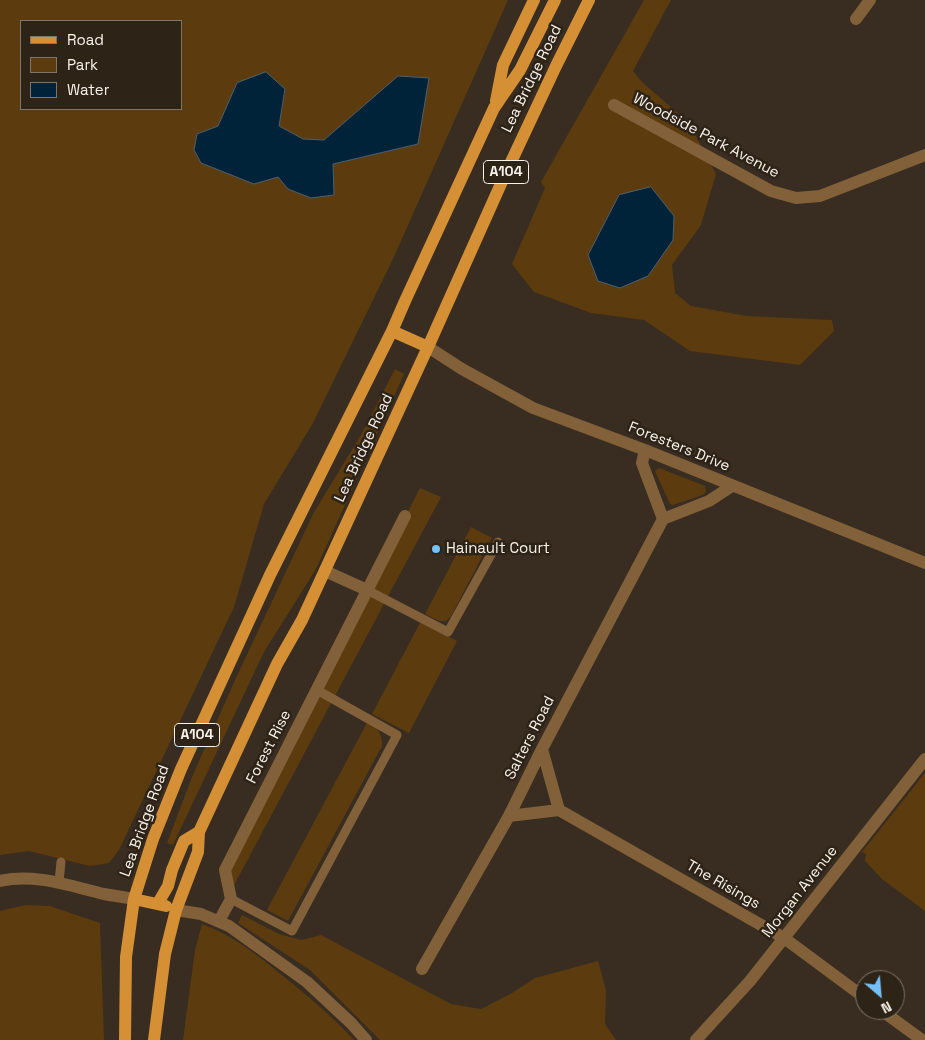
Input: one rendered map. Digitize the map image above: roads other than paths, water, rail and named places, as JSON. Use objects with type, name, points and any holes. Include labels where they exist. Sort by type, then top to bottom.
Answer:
[{"type":"main road","name":"A104","points":[[494,108],[503,65],[534,0]]},
{"type":"main road","name":"Lea Bridge Road","points":[[134,899],[153,839],[181,769],[287,540],[392,331],[494,108],[520,70],[555,0]]},
{"type":"main road","name":"Lea Bridge Road","points":[[176,910],[198,852],[199,832],[273,672],[302,620],[325,571],[504,177],[589,0]]},
{"type":"main road","points":[[392,331],[428,347]]},
{"type":"main road","name":"A104","points":[[158,903],[168,886],[172,870],[184,841],[199,832]]},
{"type":"main road","name":"A104","points":[[125,1040],[126,956],[134,899]]},
{"type":"main road","points":[[134,899],[158,903],[176,910]]},
{"type":"main road","name":"A104","points":[[154,1040],[165,954],[176,910]]},
{"type":"street","points":[[856,19],[870,0]]},
{"type":"street","name":"Woodside Park Avenue","points":[[614,105],[771,191],[796,198],[820,196],[925,155]]},
{"type":"street","name":"Foresters Drive","points":[[428,347],[462,369],[533,408],[645,450],[925,563]]},
{"type":"street","points":[[645,450],[642,463],[663,519],[709,501],[732,486]]},
{"type":"street","name":"Forest Rise","points":[[231,899],[225,870],[405,516]]},
{"type":"street","name":"Salters Road","points":[[422,969],[509,816],[542,749],[663,519]]},
{"type":"street","points":[[325,571],[367,590]]},
{"type":"street","points":[[509,816],[559,810],[542,749]]},
{"type":"street","name":"Morgan Avenue","points":[[696,1040],[750,981],[925,759]]},
{"type":"street","name":"The Risings","points":[[559,810],[784,938],[855,991]]},
{"type":"street","points":[[0,882],[39,879],[134,899]]},
{"type":"street","points":[[219,921],[231,899]]},
{"type":"street","points":[[176,910],[202,914],[219,921],[250,940],[307,982],[366,1040]]},
{"type":"street","points":[[895,1020],[922,1040]]},
{"type":"lane","points":[[367,590],[448,632],[498,542]]},
{"type":"lane","points":[[231,899],[292,931],[397,735],[317,690]]},
{"type":"lane","points":[[59,882],[61,862]]},
{"type":"water","points":[[266,72],[285,89],[279,126],[303,139],[324,140],[398,76],[429,78],[418,144],[333,164],[334,195],[311,198],[288,189],[278,177],[254,184],[201,163],[194,150],[197,134],[218,126],[237,83]]},
{"type":"water","points":[[651,187],[674,216],[673,240],[648,276],[620,288],[598,281],[588,255],[619,195]]},
{"type":"place","name":"Hainault Court","points":[[436,549]]}]
